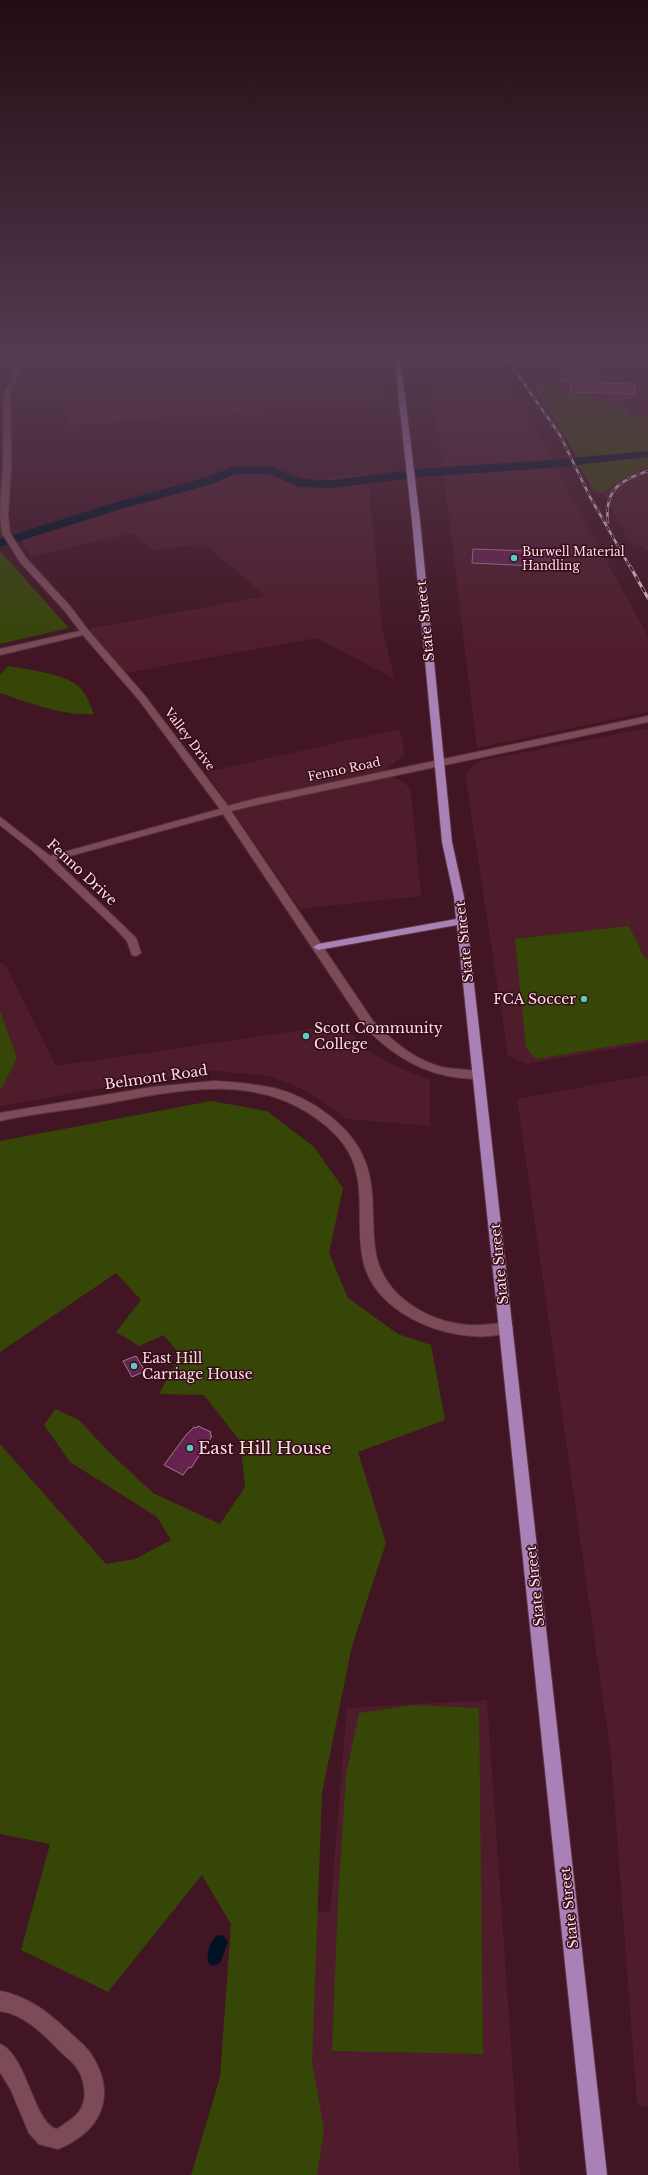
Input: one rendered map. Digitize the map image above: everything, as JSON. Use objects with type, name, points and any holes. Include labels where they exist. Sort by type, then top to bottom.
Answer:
[{"type":"main road","name":"State Street","points":[[408,456],[416,521],[447,842],[459,897],[462,921],[506,1328],[524,1479],[597,2175]]},
{"type":"main road","points":[[318,948],[462,921]]},
{"type":"street","name":"Valley Drive","points":[[7,456],[4,514],[6,533],[13,547],[67,608],[85,632],[142,698],[212,790],[369,1024],[393,1047],[440,1071],[478,1075]]},
{"type":"street","points":[[0,652],[85,632]]},
{"type":"street","name":"Fenno Road","points":[[49,860],[224,810],[439,762],[648,719]]},
{"type":"street","name":"Fenno Drive","points":[[0,820],[49,860],[121,928],[132,940],[136,953]]},
{"type":"street","name":"Belmont Road","points":[[0,1117],[182,1086],[236,1085],[258,1089],[294,1100],[319,1114],[343,1135],[353,1148],[362,1170],[367,1190],[368,1247],[372,1270],[385,1290],[408,1310],[435,1323],[467,1330],[506,1328]]},
{"type":"street","points":[[0,2001],[6,2001],[47,2024],[85,2062],[91,2078],[93,2093],[92,2108],[74,2130],[58,2139],[46,2137],[36,2126],[18,2083],[0,2054]]},
{"type":"shaded area","points":[[442,456],[550,456],[648,637],[648,712],[477,748]]},
{"type":"shaded area","points":[[583,456],[648,456],[648,551],[628,540]]},
{"type":"shaded area","points":[[258,473],[284,481],[368,473],[382,627],[395,679],[316,638],[126,673],[89,629],[266,596],[204,544],[154,550],[133,533],[30,557],[20,540],[232,474]]},
{"type":"shaded area","points":[[648,728],[648,1043],[526,1064],[508,1056],[465,773],[480,761]]},
{"type":"shaded area","points":[[399,729],[405,754],[383,772],[405,783],[411,791],[421,896],[300,909],[206,772]]},
{"type":"shaded area","name":"Scott Community College","points":[[0,962],[6,966],[56,1066],[343,1024],[365,1049],[395,1066],[430,1080],[430,1126],[347,1119],[307,1091],[270,1076],[206,1070],[0,1106]]},
{"type":"shaded area","points":[[648,1075],[648,2107],[637,2104],[611,1756],[517,1099]]},
{"type":"shaded area","points":[[487,1700],[520,2175],[287,2175],[308,1910],[330,1913],[347,1708]]},
{"type":"green space","points":[[648,456],[648,467],[626,477],[602,493],[594,491],[577,463]]},
{"type":"green space","points":[[0,551],[69,628],[0,644]]},
{"type":"green space","points":[[8,666],[56,675],[73,682],[84,693],[94,714],[58,711],[34,705],[0,693],[0,675]]},
{"type":"green space","name":"FCA Soccer","points":[[629,926],[645,959],[648,958],[648,1040],[536,1059],[526,1048],[515,939]]},
{"type":"green space","points":[[0,1011],[17,1058],[0,1091]]},
{"type":"green space","points":[[211,1101],[267,1111],[314,1147],[343,1188],[329,1253],[348,1298],[398,1334],[431,1345],[445,1420],[358,1452],[386,1543],[352,1646],[322,1793],[312,2063],[324,2128],[317,2175],[191,2175],[220,2077],[231,1924],[202,1875],[108,1992],[21,1950],[50,1844],[0,1834],[0,1444],[106,1564],[135,1559],[171,1540],[157,1517],[70,1462],[44,1425],[55,1409],[79,1420],[108,1451],[153,1493],[220,1524],[245,1487],[240,1441],[204,1395],[159,1394],[180,1355],[164,1335],[139,1346],[116,1332],[141,1300],[116,1273],[0,1352],[0,1141]]},
{"type":"green space","points":[[414,1705],[479,1708],[483,2054],[332,2051],[338,1901],[346,1775],[359,1713]]},
{"type":"water","points":[[218,1935],[224,1936],[228,1942],[220,1963],[214,1966],[209,1964],[208,1953],[211,1944]]},
{"type":"building","name":"Burwell Material Handling","points":[[473,549],[555,552],[555,567],[472,563]]},
{"type":"building","name":"East Hill Carriage House","points":[[136,1356],[145,1371],[132,1377],[123,1361]]},
{"type":"building","name":"East Hill House","points":[[198,1426],[211,1432],[210,1435],[212,1436],[191,1468],[189,1467],[183,1475],[164,1465],[186,1435],[194,1427],[196,1428]]},
{"type":"waterway","points":[[0,543],[114,507],[208,481],[233,471],[273,471],[299,483],[333,484],[419,473],[550,464],[624,456]]},
{"type":"railway","points":[[570,456],[590,497],[630,567]]},
{"type":"railway","points":[[608,522],[607,511],[609,502],[616,488],[629,478],[648,471]]},
{"type":"railway","points":[[630,566],[648,598]]},
{"type":"place","name":"Burwell Material Handling","points":[[514,558]]},
{"type":"place","name":"FCA Soccer","points":[[584,999]]},
{"type":"place","name":"Scott Community College","points":[[306,1036]]},
{"type":"place","name":"East Hill Carriage House","points":[[134,1366]]},
{"type":"place","name":"East Hill House","points":[[190,1448]]}]
